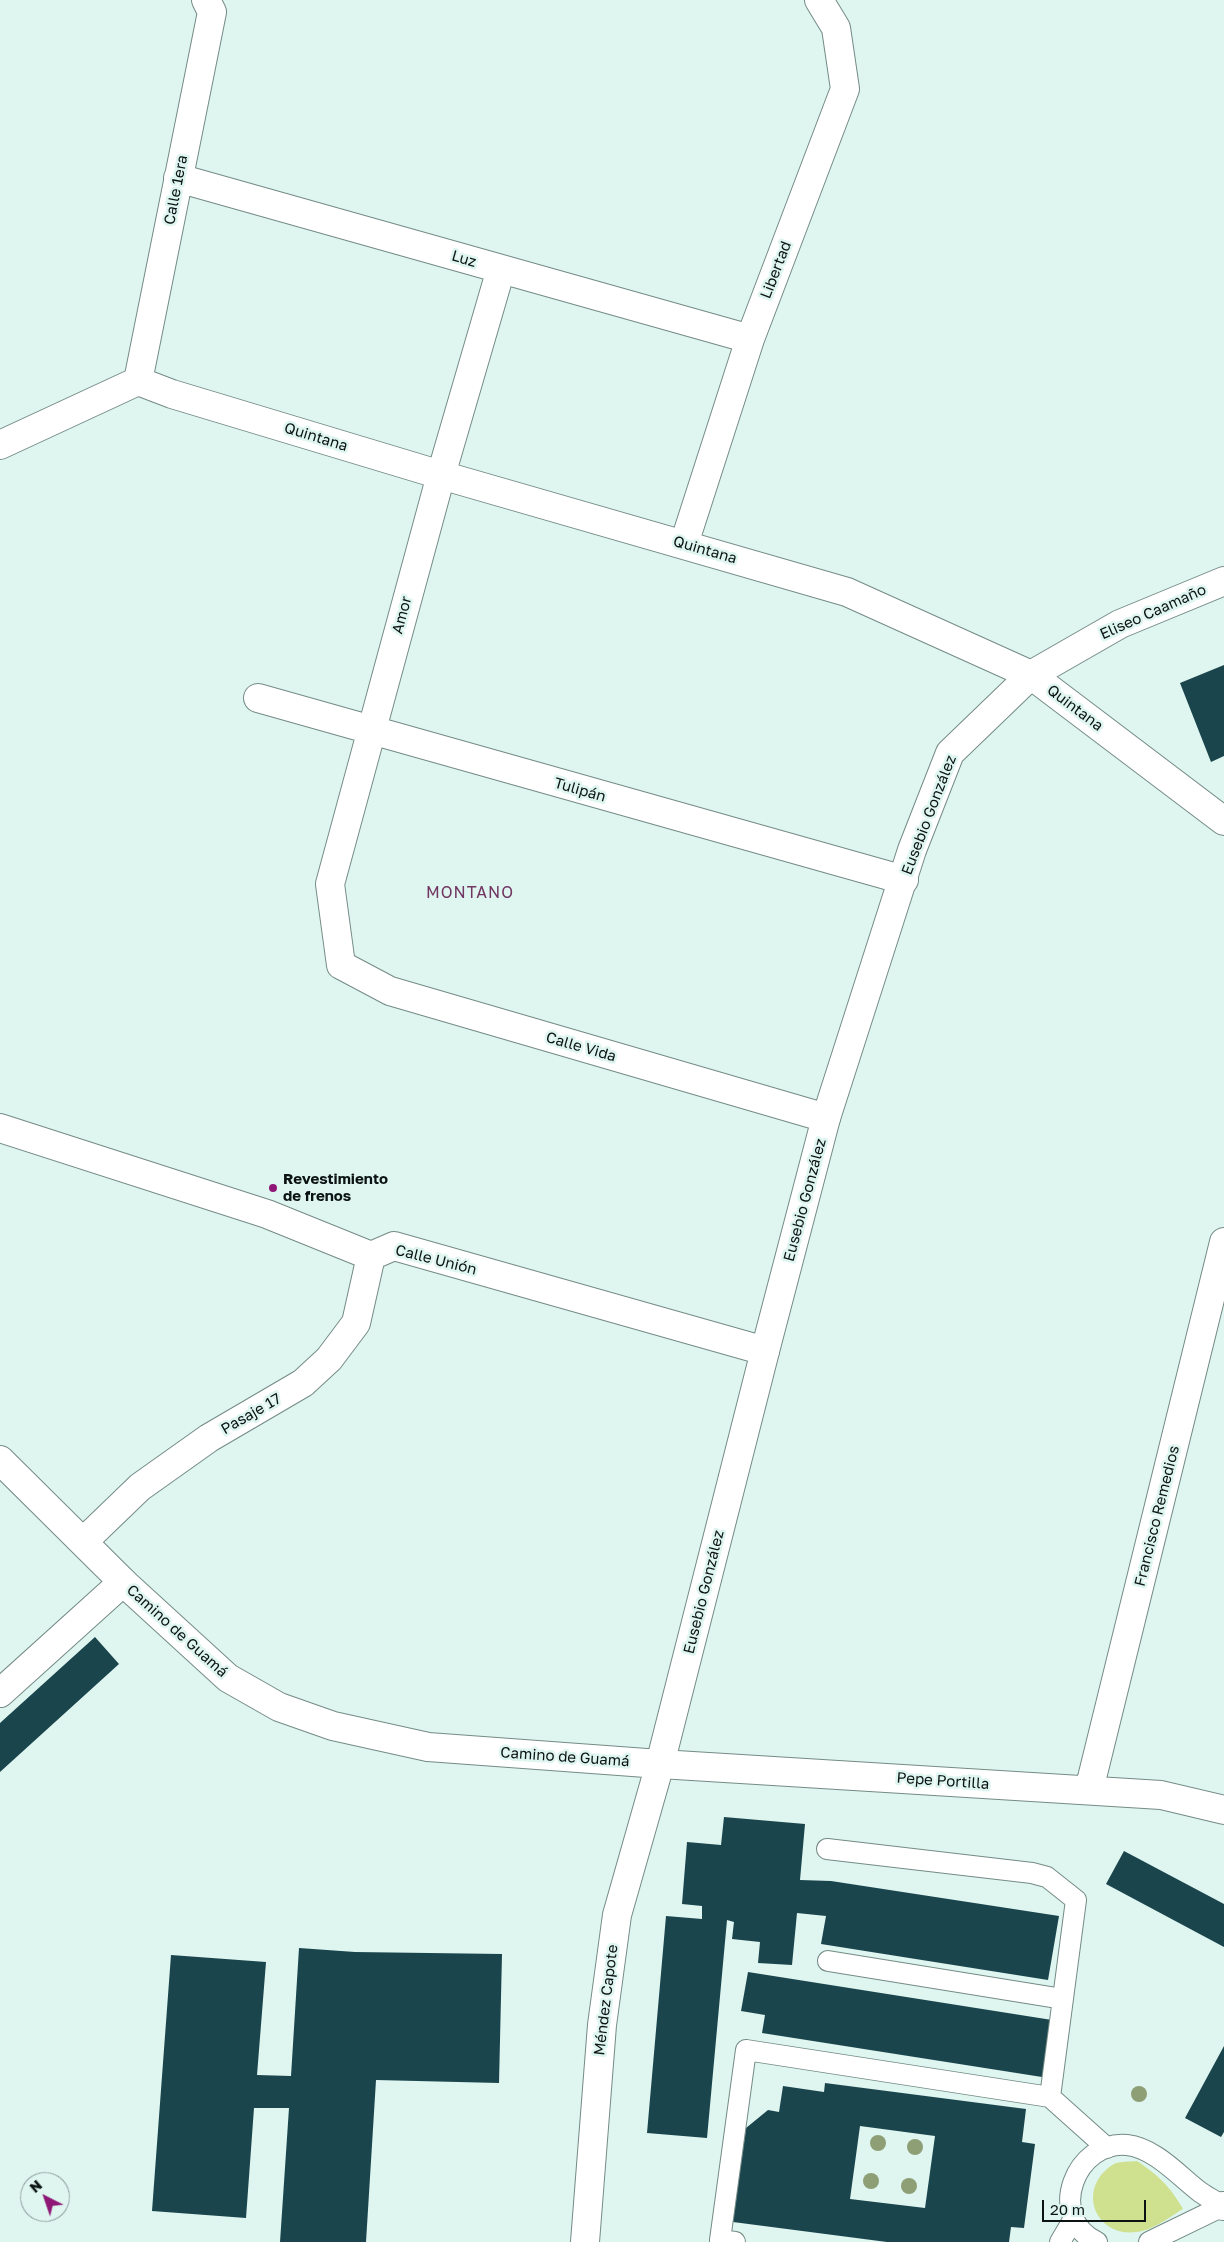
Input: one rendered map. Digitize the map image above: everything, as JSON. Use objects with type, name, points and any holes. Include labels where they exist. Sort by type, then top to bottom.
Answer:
[{"type":"street","name":"Calle 1era","points":[[138,381],[212,12],[206,0]]},
{"type":"street","name":"Libertad","points":[[684,544],[750,339],[845,89],[836,28],[819,0]]},
{"type":"street","name":"Luz","points":[[178,178],[750,339]]},
{"type":"street","name":"Amor","points":[[341,966],[330,884],[441,474],[501,269]]},
{"type":"street","points":[[0,445],[138,381]]},
{"type":"street","name":"Quintana","points":[[138,381],[172,394],[441,474],[848,592],[1031,675],[1224,821]]},
{"type":"street","name":"Eliseo Caamaño","points":[[1031,675],[1120,624],[1224,581]]},
{"type":"street","name":"Eusebio González","points":[[660,1764],[826,1118],[904,880],[912,850],[950,753],[1031,675]]},
{"type":"street","name":"Tulipán","points":[[258,698],[904,880]]},
{"type":"street","name":"Calle Vida","points":[[341,966],[390,991],[826,1118]]},
{"type":"street","name":"Calle Unión","points":[[0,1128],[267,1214],[372,1256],[394,1246],[765,1351]]},
{"type":"street","name":"Francisco Remedios","points":[[1089,1790],[1224,1242]]},
{"type":"street","name":"Pasaje 17","points":[[84,1541],[140,1487],[209,1438],[303,1383],[329,1359],[356,1323],[372,1256]]},
{"type":"street","name":"Camino de Guamá","points":[[0,1460],[84,1541],[123,1582],[228,1678],[279,1707],[332,1726],[428,1747],[660,1764]]},
{"type":"street","points":[[0,1693],[123,1582]]},
{"type":"street","name":"Pepe Portilla","points":[[660,1764],[1161,1795],[1224,1810]]},
{"type":"street","name":"Méndez Capote","points":[[584,2242],[602,2025],[617,1915],[660,1764]]},
{"type":"lane","points":[[827,1849],[1022,1872],[1047,1877],[1076,1900],[1050,2097]]},
{"type":"lane","points":[[828,1960],[1063,1999]]},
{"type":"lane","points":[[735,2242],[720,2240],[746,2050],[1050,2097],[1107,2148]]},
{"type":"lane","points":[[1097,2242],[1088,2238],[1074,2220],[1069,2200],[1073,2179],[1086,2160],[1107,2148],[1126,2145],[1142,2149],[1168,2165],[1202,2193],[1224,2206]]},
{"type":"lane","points":[[1149,2242],[1224,2206]]},
{"type":"lane","points":[[1060,2242],[1074,2220]]},
{"type":"green space","points":[[1137,2161],[1163,2182],[1183,2209],[1158,2225],[1142,2231],[1126,2232],[1113,2229],[1102,2221],[1096,2211],[1093,2199],[1095,2186],[1102,2174],[1114,2164]]},
{"type":"building","points":[[1224,665],[1224,756],[1211,762],[1180,683]]},
{"type":"building","points":[[95,1637],[119,1664],[0,1772],[0,1723]]},
{"type":"building","points":[[724,1817],[805,1824],[800,1880],[831,1881],[1059,1916],[1048,1980],[821,1944],[826,1916],[797,1913],[792,1965],[758,1963],[760,1942],[732,1939],[734,1922],[727,1920],[707,2138],[647,2133],[666,1916],[702,1919],[702,1906],[682,1904],[687,1842],[721,1845]]},
{"type":"building","points":[[1124,1851],[1224,1904],[1224,1947],[1106,1884]]},
{"type":"building","points":[[299,1948],[355,1952],[502,1954],[499,2083],[376,2080],[366,2242],[280,2242],[289,2108],[254,2108],[246,2218],[152,2211],[171,1955],[266,1962],[257,2075],[291,2076]]},
{"type":"building","points":[[748,1972],[1052,2020],[1042,2077],[762,2033],[765,2015],[741,2011]]},
{"type":"building","points":[[1224,2046],[1224,2132],[1221,2137],[1185,2118]]},
{"type":"building","points":[[825,2083],[1026,2109],[1022,2142],[1035,2144],[1024,2228],[1011,2227],[1009,2242],[887,2242],[733,2222],[746,2128],[768,2110],[779,2112],[783,2086],[824,2092]],"holes":[[[860,2126],[935,2136],[925,2208],[850,2199]]]},
{"type":"place","name":"Revestimiento de frenos","points":[[273,1188]]},
{"type":"district","name":"MONTANO","points":[[470,893]]}]
